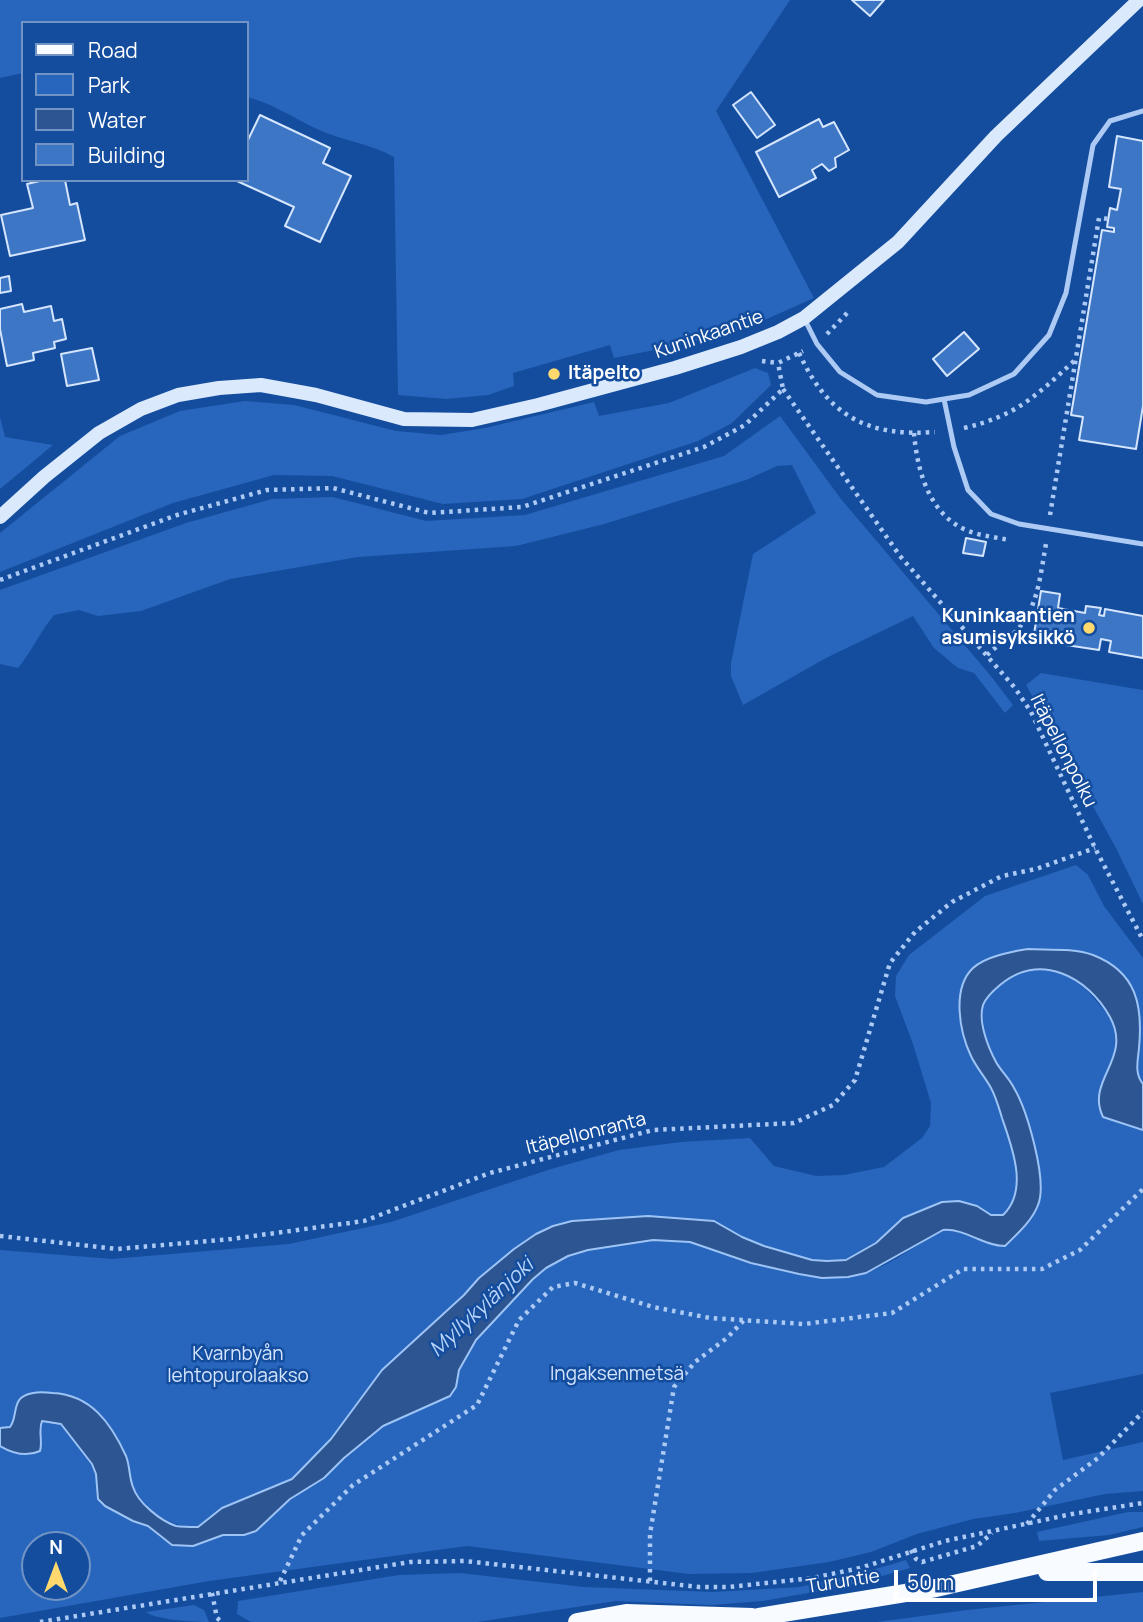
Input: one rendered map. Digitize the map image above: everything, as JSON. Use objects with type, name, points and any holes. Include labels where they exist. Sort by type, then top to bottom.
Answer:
[{"type":"main road","name":"Kuninkaantie","points":[[0,517],[99,433],[141,410],[178,395],[261,385],[316,394],[404,419],[472,420],[538,405],[741,347],[804,318],[898,242],[996,136],[1139,0]]},
{"type":"main road","name":"Turuntie","points":[[741,1622],[1016,1572],[1143,1541]]},
{"type":"main road","name":"Turuntie","points":[[1016,1572],[1143,1572]]},
{"type":"main road","name":"Turuntie","points":[[577,1622],[626,1613],[760,1617]]},
{"type":"lane","points":[[804,318],[817,344],[840,372],[877,396],[926,402],[969,396],[1014,374],[1049,335],[1066,293],[1093,145],[1110,121],[1143,111]]},
{"type":"lane","points":[[944,400],[954,447],[968,490],[991,514],[1019,524],[1143,544]]},
{"type":"path","points":[[1075,361],[1099,218],[1109,219]]},
{"type":"path","name":"Itäpellonpolku","points":[[783,389],[900,556],[1026,704],[1095,848],[1143,940]]},
{"type":"path","name":"Itäpellonranta","points":[[0,1236],[117,1249],[231,1239],[351,1223],[364,1221],[490,1173],[653,1130],[794,1123],[833,1105],[855,1080],[890,964],[915,932],[952,902],[1002,876],[1036,869],[1095,848]]},
{"type":"path","points":[[280,1582],[302,1535],[353,1485],[477,1405],[519,1320],[553,1287],[575,1283],[653,1307],[710,1318],[804,1324],[892,1313],[963,1269],[1042,1269],[1080,1250],[1143,1189]]},
{"type":"path","points":[[650,1581],[650,1534],[674,1387],[695,1362],[727,1338],[744,1320]]},
{"type":"path","points":[[1027,1525],[1055,1490],[1098,1458],[1143,1412]]},
{"type":"path","points":[[40,1622],[410,1562],[465,1561],[699,1587],[763,1584],[860,1568],[945,1541],[1083,1512],[1143,1503]]},
{"type":"path","points":[[911,1550],[916,1559],[922,1562],[977,1546],[994,1532]]},
{"type":"path","points":[[212,1593],[218,1618],[222,1622]]},
{"type":"green space","points":[[0,0],[790,0],[716,111],[814,298],[751,326],[685,344],[614,358],[610,345],[513,373],[514,386],[488,395],[446,399],[398,395],[394,157],[327,133],[248,97],[248,21],[21,21],[21,73],[0,78]]},
{"type":"green space","points":[[755,368],[768,373],[771,385],[732,423],[698,441],[522,499],[443,504],[332,476],[274,475],[173,503],[0,572],[0,533],[120,436],[180,411],[245,401],[294,405],[396,431],[441,435],[485,428],[594,402],[599,416],[669,403]]},
{"type":"green space","points":[[780,416],[841,499],[1013,705],[1005,713],[974,673],[958,668],[934,648],[913,616],[826,658],[743,705],[731,676],[731,663],[753,554],[816,513],[792,465],[777,466],[746,480],[604,524],[516,546],[358,557],[230,579],[141,611],[98,616],[79,610],[54,615],[18,668],[0,664],[0,590],[186,523],[272,499],[333,497],[426,521],[525,515],[724,456]]},
{"type":"green space","points":[[0,417],[5,437],[53,445],[0,489]]},
{"type":"green space","points":[[1041,673],[1143,690],[1143,904],[1116,848],[1026,685]]},
{"type":"green space","name":"Kvarnbyån lehtopurolaakso","points":[[1076,865],[1088,875],[1104,906],[1143,958],[1143,1084],[1137,1070],[1139,1051],[1112,966],[1092,955],[1068,951],[976,977],[981,1072],[992,1090],[1015,1157],[1016,1186],[1012,1207],[1003,1215],[991,1215],[978,1206],[889,1231],[876,1243],[846,1260],[827,1261],[812,1260],[764,1246],[727,1229],[680,1219],[648,1216],[604,1220],[418,1338],[382,1370],[331,1439],[292,1479],[222,1508],[198,1527],[168,1521],[146,1505],[114,1456],[120,1446],[103,1417],[34,1393],[18,1404],[10,1427],[0,1428],[0,1250],[112,1259],[289,1244],[391,1222],[551,1169],[619,1150],[681,1142],[750,1138],[774,1166],[816,1176],[844,1175],[884,1167],[922,1138],[930,1126],[931,1103],[895,996],[896,976],[909,955],[985,896]]},
{"type":"green space","name":"Ingaksenmetsä","points":[[1026,969],[1051,969],[1068,976],[1086,989],[1111,1018],[1117,1037],[1116,1054],[1143,1121],[1143,1374],[1050,1393],[1063,1460],[1143,1442],[1143,1491],[1105,1494],[973,1519],[917,1534],[871,1552],[829,1562],[752,1573],[689,1574],[467,1546],[209,1581],[0,1618],[0,1446],[8,1450],[42,1443],[42,1421],[61,1424],[133,1521],[148,1526],[162,1539],[287,1503],[324,1478],[383,1425],[533,1279],[559,1260],[582,1251],[629,1242],[677,1240],[783,1271],[815,1277],[847,1277],[872,1271],[943,1230],[963,1233],[1036,1205],[1014,1086],[995,1061],[985,1035],[983,1019],[983,1005],[992,992],[1008,978]]},
{"type":"green space","points":[[1128,1512],[1143,1512],[1143,1527],[1109,1535],[1039,1541],[1037,1532]]},
{"type":"green space","points":[[906,1560],[910,1568],[847,1586],[763,1601],[711,1605],[616,1601],[477,1622],[251,1622],[237,1614],[238,1601],[399,1575],[460,1573],[584,1587],[713,1592],[800,1587]]},
{"type":"green space","points":[[1143,1592],[1143,1622],[877,1622],[967,1610]]},
{"type":"green space","points":[[194,1605],[204,1610],[209,1622],[167,1619],[146,1612]]},
{"type":"water","name":"Myllykylänjoki","points":[[1028,949],[1069,950],[1093,955],[1108,962],[1128,981],[1134,992],[1140,1018],[1137,1066],[1143,1084],[1143,1130],[1103,1117],[1099,1104],[1100,1092],[1113,1057],[1116,1032],[1110,1017],[1089,990],[1061,973],[1046,970],[1031,970],[1015,975],[1000,985],[983,1005],[983,1027],[993,1056],[1012,1084],[1025,1112],[1035,1146],[1040,1180],[1040,1194],[1035,1211],[1005,1246],[943,1230],[866,1273],[822,1278],[751,1263],[690,1242],[653,1240],[588,1250],[568,1256],[533,1279],[476,1340],[459,1370],[456,1387],[450,1396],[383,1426],[324,1478],[290,1499],[256,1531],[244,1535],[223,1535],[193,1546],[172,1545],[148,1526],[105,1506],[98,1499],[96,1474],[92,1464],[61,1424],[42,1421],[40,1451],[35,1453],[9,1451],[0,1446],[0,1428],[10,1427],[21,1398],[32,1393],[45,1392],[78,1399],[98,1413],[114,1433],[126,1456],[133,1487],[145,1505],[170,1524],[198,1527],[222,1508],[292,1479],[331,1439],[382,1370],[479,1278],[514,1249],[553,1226],[572,1221],[648,1216],[714,1221],[764,1246],[812,1260],[827,1261],[846,1260],[876,1243],[903,1218],[942,1202],[959,1201],[977,1206],[991,1215],[1003,1215],[1011,1205],[1015,1193],[1017,1181],[1014,1155],[994,1095],[967,1046],[961,1024],[960,999],[966,977],[978,964],[999,955]]},
{"type":"building","points":[[852,0],[884,0],[870,16]]},
{"type":"building","points":[[751,92],[775,125],[757,138],[733,105]]},
{"type":"building","points":[[260,115],[330,148],[323,163],[351,176],[320,242],[285,226],[294,207],[239,182],[248,182],[248,140]]},
{"type":"building","points":[[819,119],[823,127],[834,122],[849,150],[835,158],[836,167],[829,171],[822,164],[812,170],[816,178],[779,197],[756,152]]},
{"type":"building","points":[[1117,136],[1143,141],[1143,406],[1136,449],[1079,440],[1083,417],[1071,415],[1102,230],[1114,232],[1114,228],[1107,227],[1110,208],[1117,210],[1121,189],[1109,187]]},
{"type":"building","points":[[65,182],[70,205],[77,203],[85,240],[10,256],[1,215],[33,208],[27,184]]},
{"type":"building","points":[[9,276],[11,291],[0,293],[0,278]]},
{"type":"building","points":[[22,304],[24,312],[51,306],[54,321],[62,319],[66,339],[54,342],[55,348],[33,353],[34,360],[7,366],[0,329],[0,309]]},
{"type":"building","points":[[964,332],[979,349],[947,376],[933,359]]},
{"type":"building","points":[[92,348],[99,380],[67,386],[61,354]]},
{"type":"building","points":[[966,538],[986,542],[983,556],[963,553]]},
{"type":"building","name":"Kuninkaantien asumisyksikkö","points":[[1041,591],[1060,594],[1058,608],[1085,613],[1086,606],[1101,608],[1099,615],[1104,616],[1105,609],[1143,616],[1143,658],[1109,652],[1111,641],[1101,639],[1099,650],[1033,640]]},
{"type":"place","name":"Itäpelto","points":[[554,374]]},
{"type":"place","name":"Kuninkaantien asumisyksikkö","points":[[1089,628]]}]
